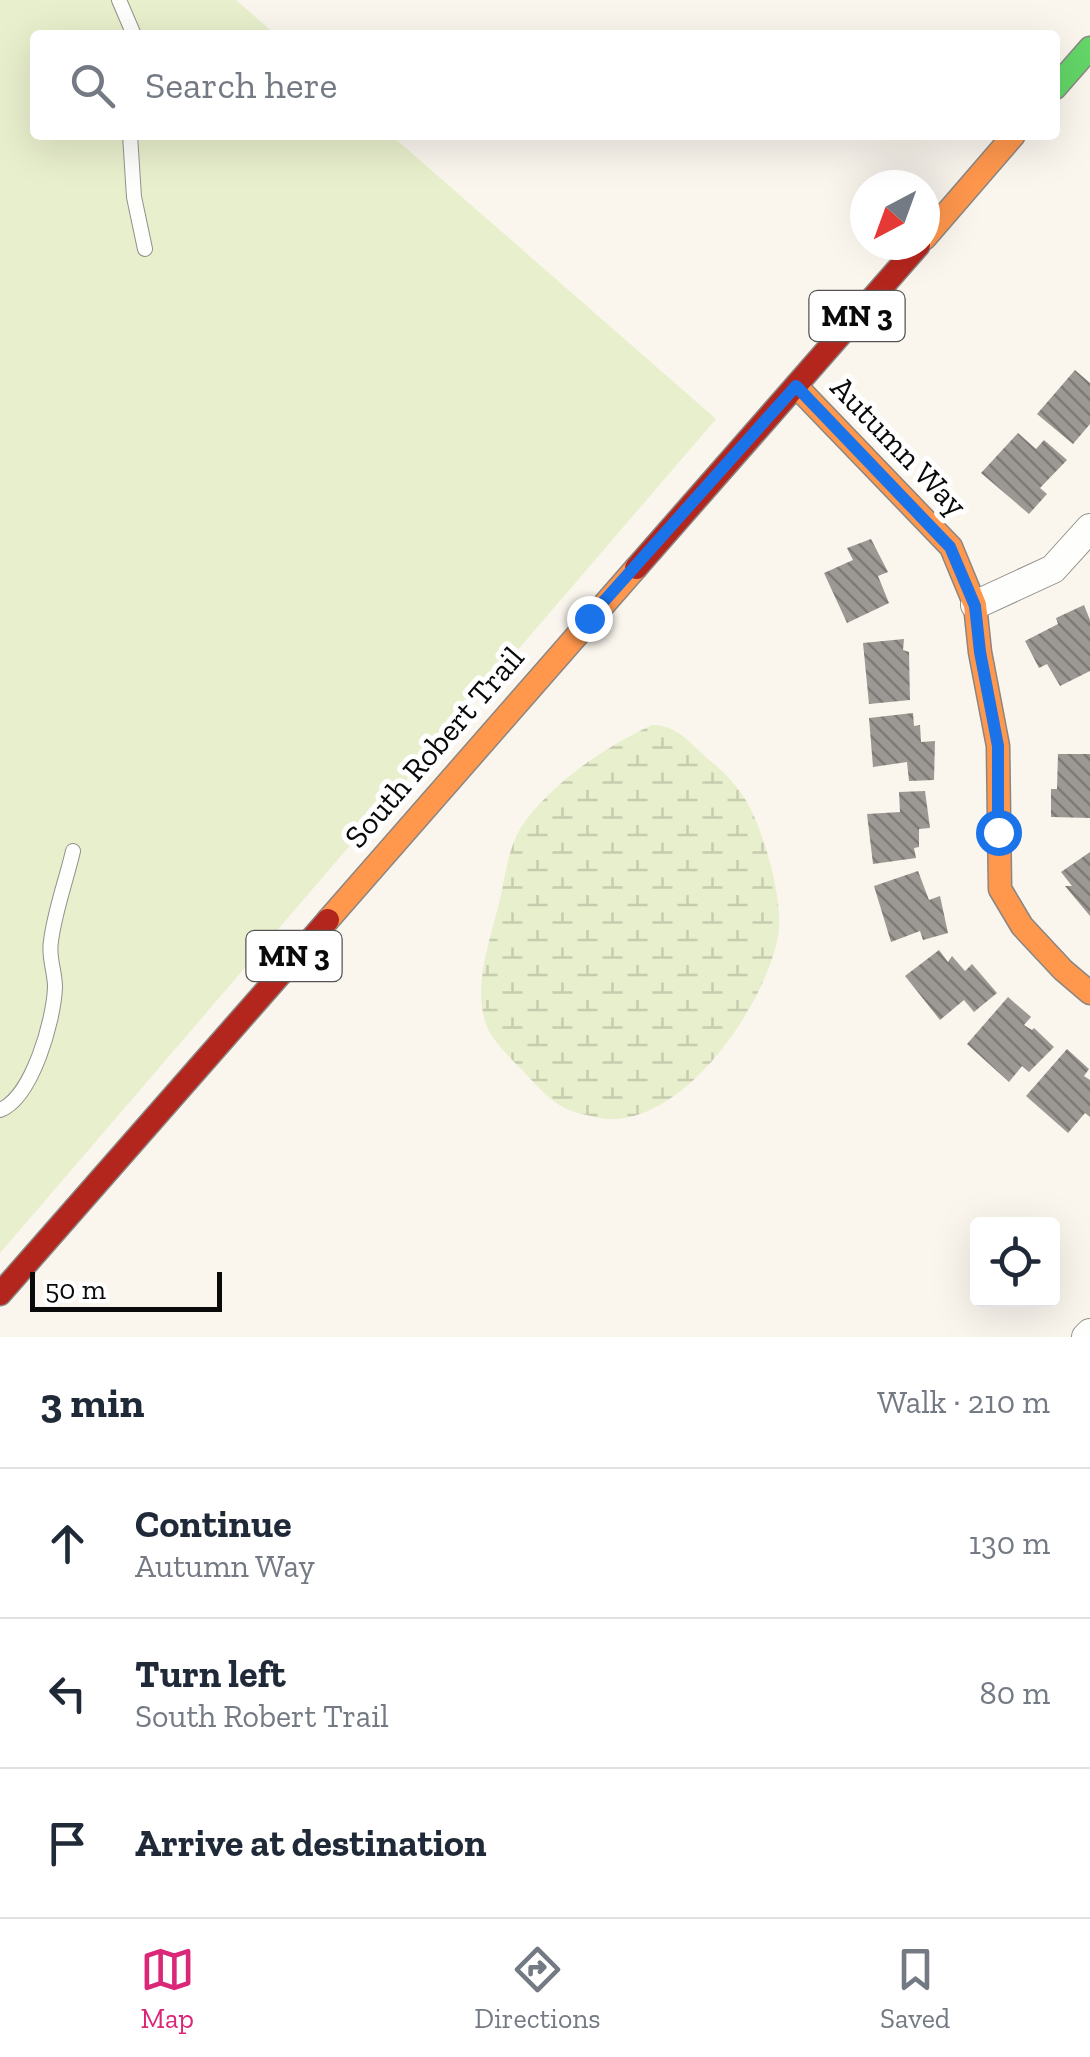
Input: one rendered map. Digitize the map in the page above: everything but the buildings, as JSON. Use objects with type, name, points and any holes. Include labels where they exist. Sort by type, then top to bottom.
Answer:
[{"type":"main road","points":[[1060,82],[1090,48]]},
{"type":"main road","points":[[940,221],[1010,140]]},
{"type":"main road","name":"South Robert Trail","points":[[0,1294],[905,260]]},
{"type":"main road","name":"Autumn Way","points":[[796,386],[950,547],[975,606],[998,746],[1000,888],[1022,926],[1090,993]]},
{"type":"street","points":[[975,606],[1053,570],[1090,528]]},
{"type":"lane","points":[[118,0],[132,30]]},
{"type":"lane","points":[[130,140],[134,197],[146,248]]},
{"type":"lane","points":[[0,1110],[10,1106],[31,1074],[44,1043],[55,983],[49,952],[73,851]]},
{"type":"green space","points":[[0,0],[236,0],[270,30],[30,30],[30,140],[397,140],[716,419],[0,1253]]},
{"type":"green space","points":[[652,725],[683,736],[725,774],[744,798],[772,869],[778,936],[771,963],[741,1022],[697,1077],[644,1113],[602,1118],[555,1102],[490,1033],[481,1001],[484,966],[509,858],[526,820],[583,765]]},
{"type":"traffic: fast","points":[[1060,82],[1090,48]]},
{"type":"traffic: slow","points":[[940,221],[1010,140]]},
{"type":"traffic: slow","points":[[796,386],[951,547],[975,605],[998,746],[1000,889],[1022,926],[1090,993]]},
{"type":"traffic: slow","points":[[328,920],[636,568]]},
{"type":"traffic: jam","points":[[636,568],[906,260]]},
{"type":"traffic: jam","points":[[0,1294],[328,920]]},
{"type":"route","points":[[589,618],[796,386],[950,547],[975,606],[998,746],[998,832]]}]
